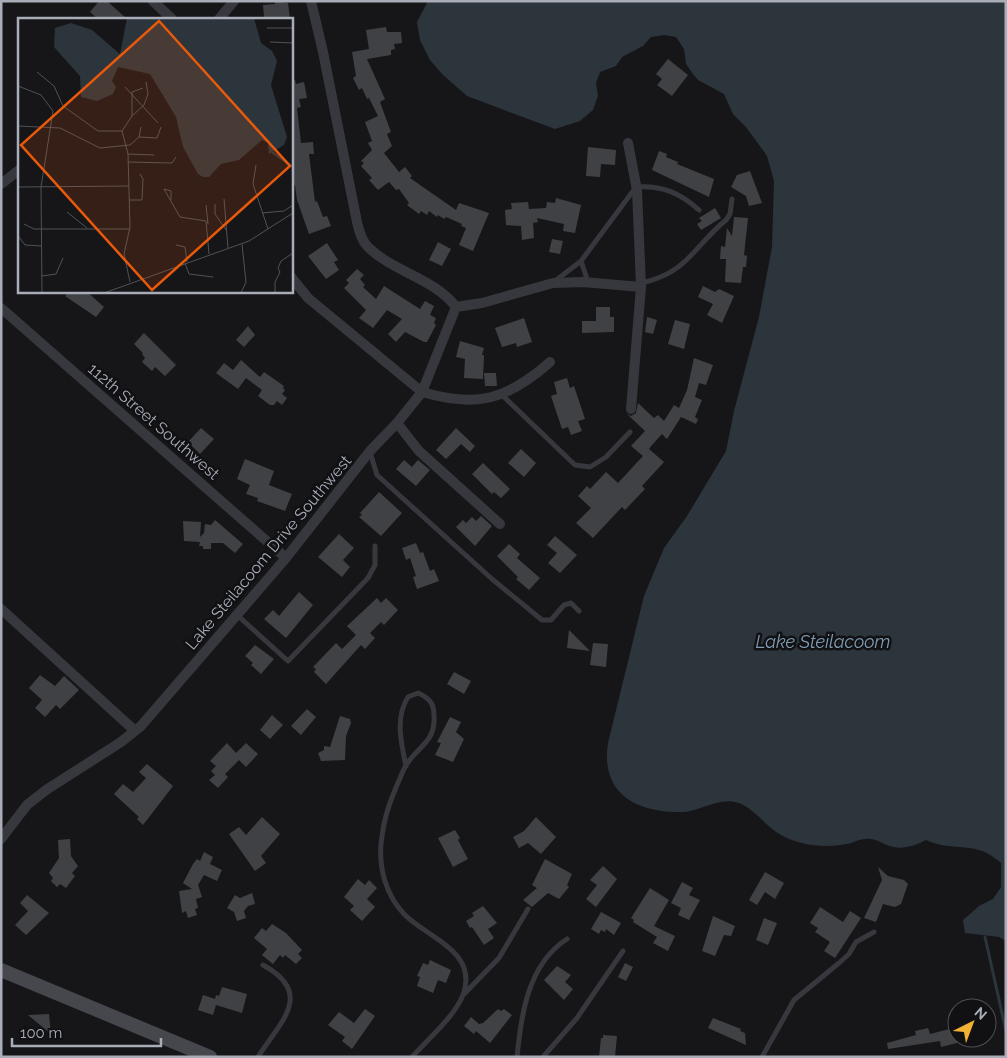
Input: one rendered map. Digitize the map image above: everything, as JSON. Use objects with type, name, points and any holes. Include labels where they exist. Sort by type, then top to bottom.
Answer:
[{"type":"main road","points":[[1,970],[210,1057]]},
{"type":"street","points":[[153,1],[171,18]]},
{"type":"street","points":[[220,18],[234,1]]},
{"type":"street","points":[[311,1],[357,222],[364,242],[376,253],[445,295],[456,307],[482,304],[552,283],[640,285]]},
{"type":"street","points":[[628,143],[636,187],[640,285],[631,409]]},
{"type":"street","points":[[1,184],[18,171]]},
{"type":"street","points":[[292,278],[308,298],[422,392],[439,397],[478,400],[502,396],[518,388],[550,362]]},
{"type":"street","name":"Lake Steilacoom Drive Southwest","points":[[1,839],[27,805],[46,790],[121,742],[134,730],[164,700],[286,558],[370,451],[397,424],[422,392],[456,307]]},
{"type":"street","name":"112th Street Southwest","points":[[1,308],[286,558]]},
{"type":"street","points":[[397,424],[419,451],[500,524]]},
{"type":"street","points":[[1,609],[134,730]]},
{"type":"lane","points":[[552,283],[581,261],[636,187],[652,186],[676,192],[699,210]]},
{"type":"lane","points":[[640,285],[655,280],[677,268],[696,253],[726,220],[730,214],[732,199]]},
{"type":"lane","points":[[581,261],[589,283]]},
{"type":"lane","points":[[502,396],[575,465],[590,467],[606,457],[630,432]]},
{"type":"lane","points":[[370,451],[377,475],[492,579],[542,620],[551,620],[564,605],[571,603],[579,611]]},
{"type":"lane","points":[[237,614],[288,661],[368,578],[375,565],[375,546]]},
{"type":"lane","points":[[406,766],[401,741],[400,711],[408,697],[418,693],[429,698],[434,708],[435,728],[427,743],[406,766],[387,807],[380,867],[396,904],[405,915],[456,953],[466,976],[463,996]]},
{"type":"lane","points":[[412,1057],[448,1017],[463,996],[499,958],[528,909]]},
{"type":"lane","points":[[762,1057],[794,1000],[809,985],[839,964],[849,954],[856,942],[874,932]]},
{"type":"lane","points":[[517,1057],[520,1022],[532,982],[544,960],[557,946],[567,939]]},
{"type":"lane","points":[[543,1057],[577,1018],[623,951]]},
{"type":"lane","points":[[258,1057],[283,1024],[289,1006],[290,995],[283,979],[263,965]]},
{"type":"water","name":"Lake Steilacoom","points":[[428,1],[1006,1],[1006,941],[999,937],[965,933],[963,920],[979,906],[993,899],[1001,887],[1001,863],[982,851],[946,846],[926,840],[902,848],[892,847],[876,840],[868,839],[839,845],[805,844],[781,835],[750,809],[739,803],[725,801],[690,811],[667,811],[651,809],[637,804],[616,788],[610,776],[607,761],[608,743],[644,596],[664,548],[687,516],[726,451],[734,411],[759,317],[772,247],[774,181],[767,156],[746,127],[733,114],[724,94],[698,80],[693,74],[686,64],[684,49],[676,37],[665,35],[651,37],[643,46],[622,57],[616,66],[600,72],[596,83],[598,96],[593,110],[580,121],[555,129],[467,96],[443,75],[430,60],[420,40],[417,22]]},
{"type":"building","points":[[99,1],[107,1],[126,18],[97,18],[90,12]]},
{"type":"building","points":[[275,1],[288,3],[290,18],[264,17],[263,5],[275,4]]},
{"type":"building","points":[[386,27],[387,32],[401,32],[402,43],[394,44],[395,49],[391,50],[391,55],[367,59],[385,99],[380,102],[391,132],[387,134],[392,146],[384,153],[399,172],[405,167],[412,176],[410,178],[456,210],[459,203],[489,213],[473,251],[459,245],[466,228],[461,226],[462,224],[446,217],[444,219],[438,215],[437,217],[429,211],[427,215],[421,211],[419,214],[407,205],[409,203],[399,189],[396,190],[389,182],[378,190],[369,180],[372,178],[361,166],[364,163],[361,161],[372,150],[368,143],[372,141],[365,122],[378,116],[369,98],[367,99],[362,88],[359,90],[353,78],[356,76],[352,52],[369,49],[366,30]]},
{"type":"building","points":[[668,59],[688,75],[672,96],[657,85],[662,79],[656,74]]},
{"type":"building","points":[[292,80],[295,80],[296,84],[304,82],[307,98],[299,99],[301,107],[297,108],[301,143],[313,142],[314,154],[309,154],[315,202],[317,201],[323,217],[327,216],[331,226],[309,234],[297,200],[295,185],[292,185]]},
{"type":"building","points":[[588,147],[616,150],[615,165],[601,164],[600,177],[586,176]]},
{"type":"building","points":[[659,151],[667,154],[666,157],[678,162],[677,164],[714,179],[709,197],[652,170]]},
{"type":"building","points":[[750,171],[762,203],[749,206],[746,196],[731,187],[737,175]]},
{"type":"building","points":[[556,198],[581,205],[575,233],[563,231],[564,224],[537,218],[538,222],[533,223],[534,238],[522,240],[521,226],[506,225],[505,210],[512,209],[511,203],[528,202],[529,209],[546,208],[547,202],[555,203]]},
{"type":"building","points":[[715,208],[721,218],[701,230],[697,224],[702,221],[699,218]]},
{"type":"building","points":[[734,217],[748,218],[744,255],[747,256],[746,267],[743,267],[741,283],[725,282],[726,259],[720,259],[721,246],[725,247],[727,228],[732,236]]},
{"type":"building","points":[[552,239],[563,241],[560,254],[549,252]]},
{"type":"building","points":[[438,242],[451,249],[442,266],[429,260]]},
{"type":"building","points":[[327,243],[338,260],[334,262],[339,270],[326,279],[308,256]]},
{"type":"building","points":[[357,269],[364,275],[360,279],[365,285],[363,287],[376,299],[384,286],[420,309],[425,301],[434,306],[430,315],[436,318],[434,323],[436,325],[427,342],[405,332],[396,342],[388,334],[402,319],[387,310],[373,328],[359,318],[366,310],[344,288],[349,283],[346,280]]},
{"type":"building","points":[[703,286],[715,292],[719,289],[734,296],[722,323],[707,315],[713,304],[698,297]]},
{"type":"building","points":[[68,292],[87,292],[104,307],[96,317],[65,296]]},
{"type":"building","points":[[596,307],[610,307],[610,317],[614,317],[614,332],[582,333],[582,321],[596,321]]},
{"type":"building","points":[[647,317],[657,320],[653,334],[645,332]]},
{"type":"building","points":[[524,318],[532,342],[517,347],[516,343],[502,347],[495,328]]},
{"type":"building","points":[[675,320],[690,324],[684,349],[668,344]]},
{"type":"building","points":[[248,326],[255,335],[244,347],[236,340]]},
{"type":"building","points":[[144,333],[176,365],[165,376],[155,367],[152,371],[142,362],[145,358],[143,353],[134,344]]},
{"type":"building","points":[[460,341],[484,348],[482,355],[484,355],[483,379],[464,378],[465,359],[456,357]]},
{"type":"building","points":[[694,358],[713,365],[706,385],[699,383],[695,397],[702,400],[695,417],[698,419],[696,424],[681,417],[667,439],[662,434],[652,445],[649,449],[664,462],[642,486],[645,489],[625,510],[622,507],[593,538],[576,523],[591,508],[578,496],[587,486],[590,489],[606,472],[618,483],[643,456],[631,446],[645,431],[627,414],[631,416],[636,413],[638,403],[654,418],[658,415],[664,421],[674,405],[679,408],[687,390]]},
{"type":"building","points":[[241,360],[260,377],[264,372],[284,386],[285,390],[282,394],[287,398],[282,405],[277,401],[274,405],[270,405],[258,396],[262,390],[246,378],[238,389],[216,373],[224,363],[233,370]]},
{"type":"building","points":[[484,373],[496,373],[497,386],[485,386]]},
{"type":"building","points":[[567,378],[570,388],[574,386],[585,419],[578,421],[582,431],[571,435],[568,427],[562,429],[551,396],[557,394],[554,382]]},
{"type":"building","points":[[201,428],[214,439],[200,454],[188,442]]},
{"type":"building","points":[[456,428],[475,446],[470,452],[461,444],[446,459],[436,450]]},
{"type":"building","points":[[521,449],[536,463],[524,477],[508,463]]},
{"type":"building","points":[[245,459],[274,471],[269,485],[292,494],[285,511],[257,501],[258,498],[246,494],[250,485],[237,479]]},
{"type":"building","points":[[404,460],[412,467],[418,460],[430,470],[416,486],[396,469]]},
{"type":"building","points":[[483,463],[510,489],[501,498],[494,492],[492,494],[472,474]]},
{"type":"building","points":[[379,492],[402,513],[381,536],[359,517],[362,515],[360,513]]},
{"type":"building","points":[[481,516],[492,526],[475,546],[456,527],[463,520],[466,523],[472,517],[476,521]]},
{"type":"building","points":[[215,520],[243,544],[235,553],[223,543],[211,543],[211,549],[203,549],[203,546],[199,546],[200,542],[184,541],[183,521],[201,522],[200,537],[204,533],[205,524],[211,525]]},
{"type":"building","points":[[339,534],[354,548],[343,560],[350,567],[342,577],[318,557]]},
{"type":"building","points":[[555,536],[577,555],[560,573],[548,563],[557,553],[547,545]]},
{"type":"building","points":[[416,543],[420,553],[423,552],[430,571],[434,569],[439,581],[417,589],[413,577],[416,576],[410,558],[406,560],[402,548]]},
{"type":"building","points":[[509,544],[520,554],[517,558],[540,578],[529,590],[516,579],[518,577],[497,556]]},
{"type":"building","points":[[299,592],[313,605],[286,638],[264,619],[273,610],[279,616]]},
{"type":"building","points":[[377,598],[381,603],[386,598],[398,610],[384,625],[381,622],[370,633],[375,638],[365,649],[361,645],[326,684],[314,672],[316,669],[313,667],[336,643],[342,649],[356,635],[347,626]]},
{"type":"building","points":[[569,630],[590,651],[567,648]]},
{"type":"building","points":[[593,643],[608,644],[606,667],[590,665]]},
{"type":"building","points":[[255,645],[274,659],[261,674],[245,656]]},
{"type":"building","points":[[454,672],[471,681],[464,694],[447,684]]},
{"type":"building","points":[[40,675],[55,686],[64,676],[79,690],[60,709],[56,705],[45,717],[35,708],[42,700],[29,688]]},
{"type":"building","points":[[307,709],[316,717],[301,735],[291,726]]},
{"type":"building","points":[[272,715],[283,725],[270,739],[260,730]]},
{"type":"building","points":[[340,716],[350,719],[351,723],[346,736],[345,760],[321,761],[318,753],[324,750],[324,746],[330,747]]},
{"type":"building","points":[[450,717],[461,722],[456,732],[464,739],[453,762],[435,755],[441,743],[437,742]]},
{"type":"building","points":[[227,743],[236,753],[246,743],[258,754],[246,767],[239,760],[225,774],[228,777],[218,788],[209,780],[215,775],[211,771],[216,766],[210,761]]},
{"type":"building","points":[[147,764],[173,786],[143,825],[137,819],[139,817],[114,794],[123,784],[133,792],[146,778],[139,772]]},
{"type":"building","points":[[262,817],[280,834],[261,856],[266,863],[255,871],[229,834],[239,827],[246,835]]},
{"type":"building","points":[[536,817],[556,837],[541,854],[528,843],[519,848],[513,837],[524,831]]},
{"type":"building","points":[[455,830],[468,859],[453,867],[438,838]]},
{"type":"building","points":[[70,839],[71,856],[78,866],[72,873],[75,876],[66,888],[60,884],[57,887],[51,881],[53,878],[49,873],[59,858],[58,840]]},
{"type":"building","points":[[204,852],[213,857],[210,864],[222,870],[217,881],[204,875],[198,885],[202,897],[196,899],[198,908],[195,909],[197,915],[188,918],[186,911],[182,913],[179,891],[192,889],[183,883],[193,864],[197,859],[200,861]]},
{"type":"building","points":[[545,859],[572,874],[567,885],[569,887],[559,899],[548,893],[532,907],[523,900],[537,888],[532,885]]},
{"type":"building","points":[[603,866],[617,879],[596,907],[586,899],[597,885],[590,880]]},
{"type":"building","points":[[878,867],[888,876],[904,880],[908,884],[901,904],[895,907],[883,904],[876,922],[864,918],[882,880]]},
{"type":"building","points":[[765,872],[784,883],[775,899],[765,892],[757,905],[749,900]]},
{"type":"building","points":[[358,879],[365,885],[369,880],[377,888],[367,899],[375,907],[362,921],[350,910],[354,906],[344,897]]},
{"type":"building","points":[[682,882],[693,888],[689,895],[700,900],[689,920],[678,915],[681,908],[671,903]]},
{"type":"building","points":[[650,888],[669,900],[654,926],[675,936],[668,951],[653,943],[657,937],[633,922],[634,920],[631,918]]},
{"type":"building","points":[[252,893],[255,904],[248,906],[244,911],[246,918],[237,921],[234,912],[227,908],[235,895],[240,898]]},
{"type":"building","points":[[27,895],[49,913],[26,935],[15,925],[28,911],[20,903]]},
{"type":"building","points":[[483,906],[497,923],[488,929],[494,938],[484,945],[466,921],[474,916],[472,913]]},
{"type":"building","points":[[820,907],[843,922],[850,911],[861,918],[835,958],[824,951],[830,942],[815,932],[818,928],[810,923]]},
{"type":"building","points":[[601,912],[621,923],[614,935],[606,929],[605,932],[601,930],[599,934],[591,929]]},
{"type":"building","points":[[713,916],[735,926],[731,936],[724,935],[715,956],[702,951]]},
{"type":"building","points":[[764,918],[777,923],[768,945],[756,940]]},
{"type":"building","points":[[272,924],[286,933],[302,950],[298,954],[302,958],[296,964],[285,955],[283,958],[280,955],[273,964],[262,955],[267,949],[254,938],[262,928],[266,931]]},
{"type":"building","points":[[430,960],[451,970],[446,983],[438,980],[433,993],[417,986],[420,977],[417,976],[423,963],[428,965]]},
{"type":"building","points":[[625,963],[633,967],[626,981],[618,977]]},
{"type":"building","points":[[557,966],[571,975],[565,982],[573,989],[564,1000],[544,980]]},
{"type":"building","points":[[222,987],[247,994],[242,1013],[216,1005],[213,1015],[198,1010],[203,995],[215,999],[216,995],[219,996]]},
{"type":"building","points":[[365,1009],[375,1016],[352,1049],[342,1041],[345,1037],[328,1025],[339,1012],[354,1023]]},
{"type":"building","points":[[498,1009],[501,1011],[504,1009],[512,1015],[490,1043],[476,1031],[474,1034],[464,1026],[471,1017],[479,1024],[483,1023]]},
{"type":"building","points":[[49,1014],[51,1034],[28,1015]]},
{"type":"building","points":[[713,1018],[741,1029],[740,1031],[745,1033],[746,1045],[708,1028]]},
{"type":"building","points":[[928,1028],[930,1034],[947,1030],[947,1046],[941,1047],[940,1041],[888,1049],[887,1043],[916,1035],[915,1031]]},
{"type":"building","points":[[603,1035],[617,1036],[615,1057],[599,1057]]},
{"type":"waterway","points":[[985,937],[1006,1031]]}]
